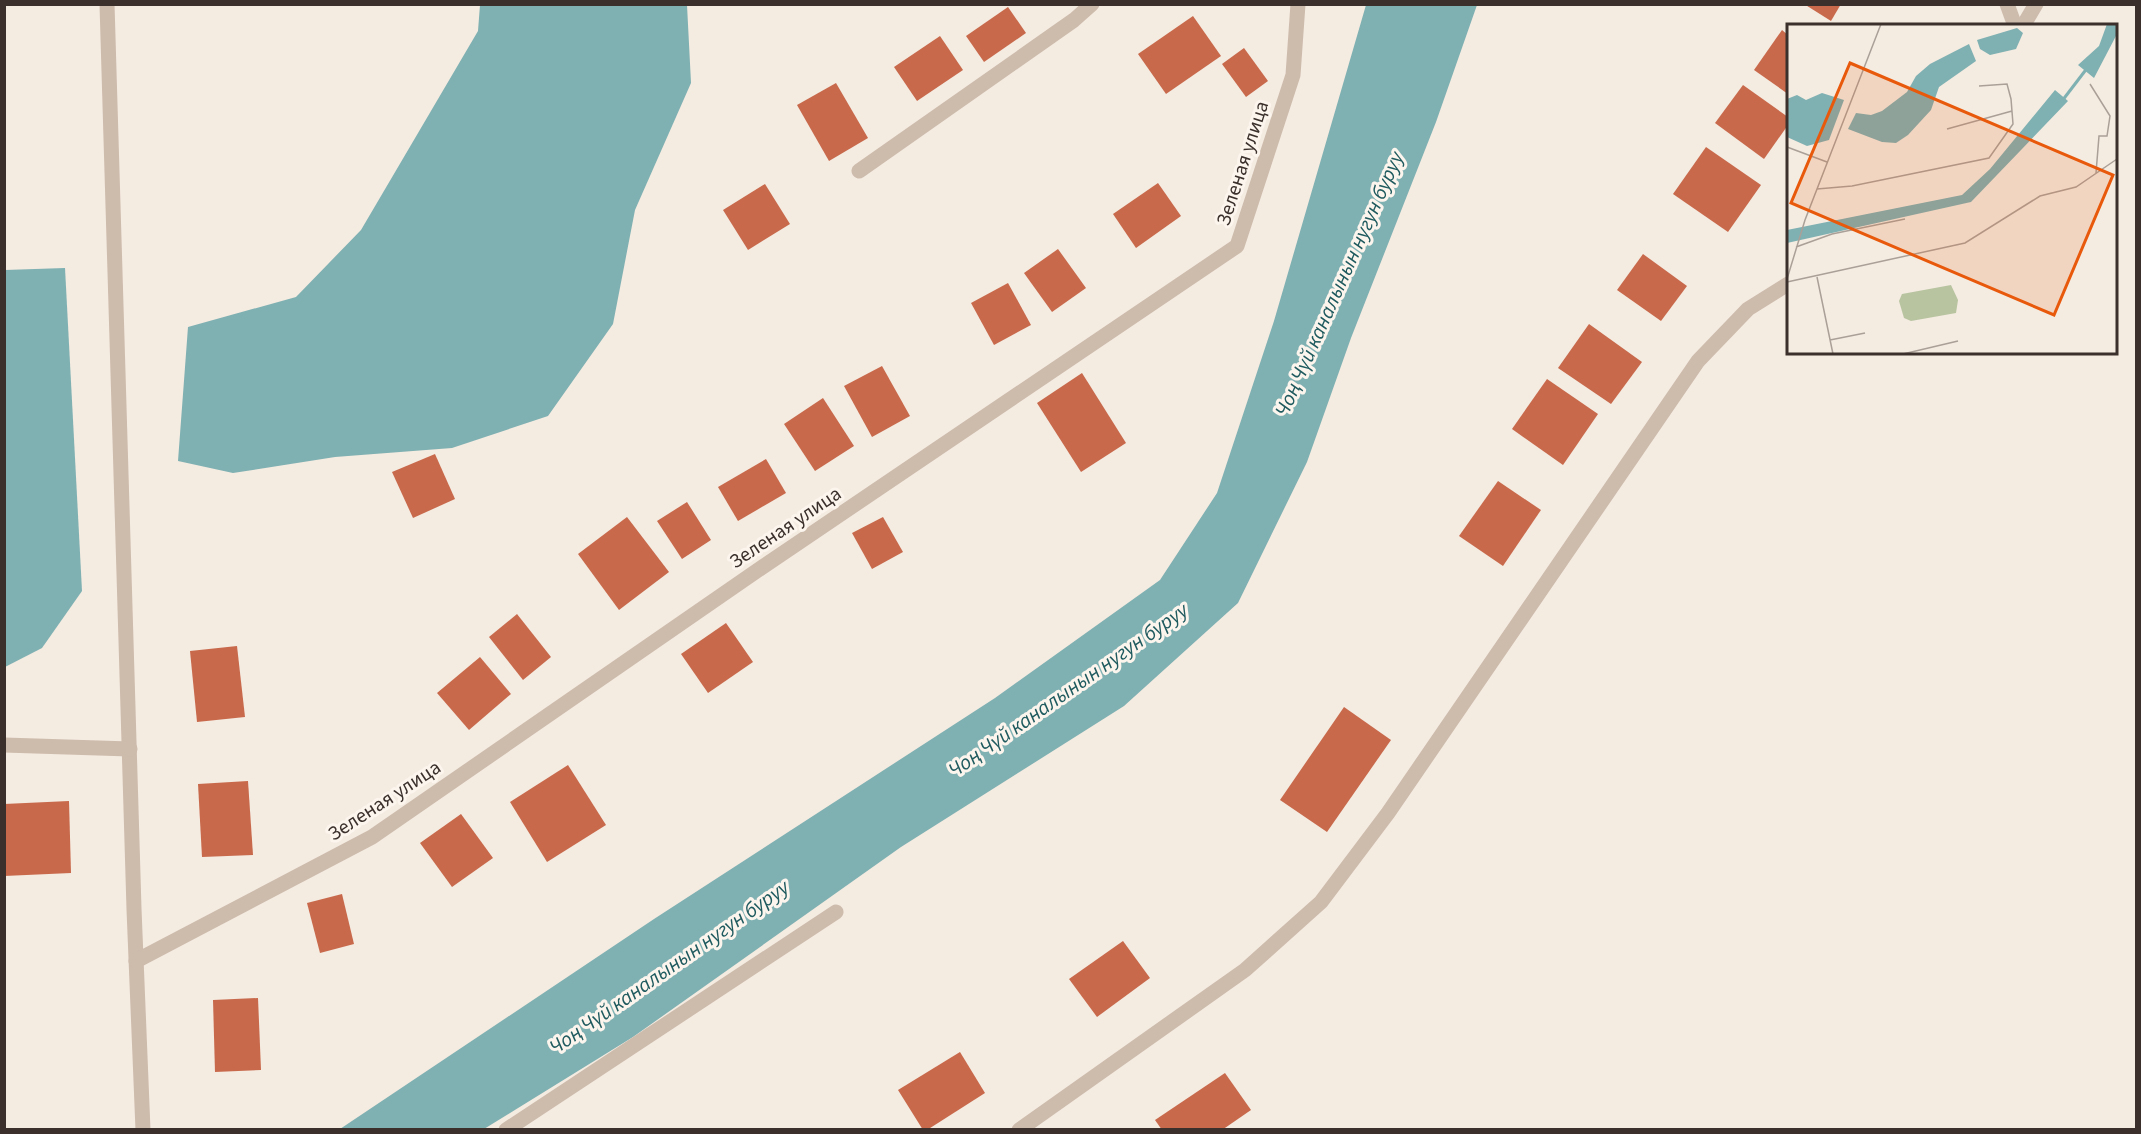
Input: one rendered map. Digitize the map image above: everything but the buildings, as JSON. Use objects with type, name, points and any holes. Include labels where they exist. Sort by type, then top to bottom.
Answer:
[{"type":"street","points":[[107,4],[143,1130]]},
{"type":"street","points":[[859,171],[1074,20],[1092,4]]},
{"type":"street","name":"Зеленая улица","points":[[136,961],[372,837],[764,566],[1237,246],[1293,75],[1298,4]]},
{"type":"street","points":[[2007,4],[2014,24]]},
{"type":"street","points":[[2024,24],[2036,4]]},
{"type":"street","points":[[1019,1130],[1245,970],[1321,902],[1388,813],[1698,361],[1748,309],[1787,285]]},
{"type":"street","points":[[4,744],[130,749]]},
{"type":"street","points":[[506,1130],[836,912]]},
{"type":"water","points":[[480,5],[687,5],[691,83],[635,210],[613,324],[548,416],[452,448],[335,457],[233,473],[178,461],[188,327],[296,297],[361,230],[478,31]]},
{"type":"water","name":"Чоң Чүй каналынын нугун буруу","points":[[1366,5],[1477,5],[1436,122],[1351,338],[1307,462],[1238,603],[1124,706],[901,847],[633,1037],[484,1129],[340,1129],[654,919],[995,698],[1160,580],[1217,493],[1274,321]]},
{"type":"water","points":[[65,268],[82,591],[42,648],[5,667],[5,270]]}]
